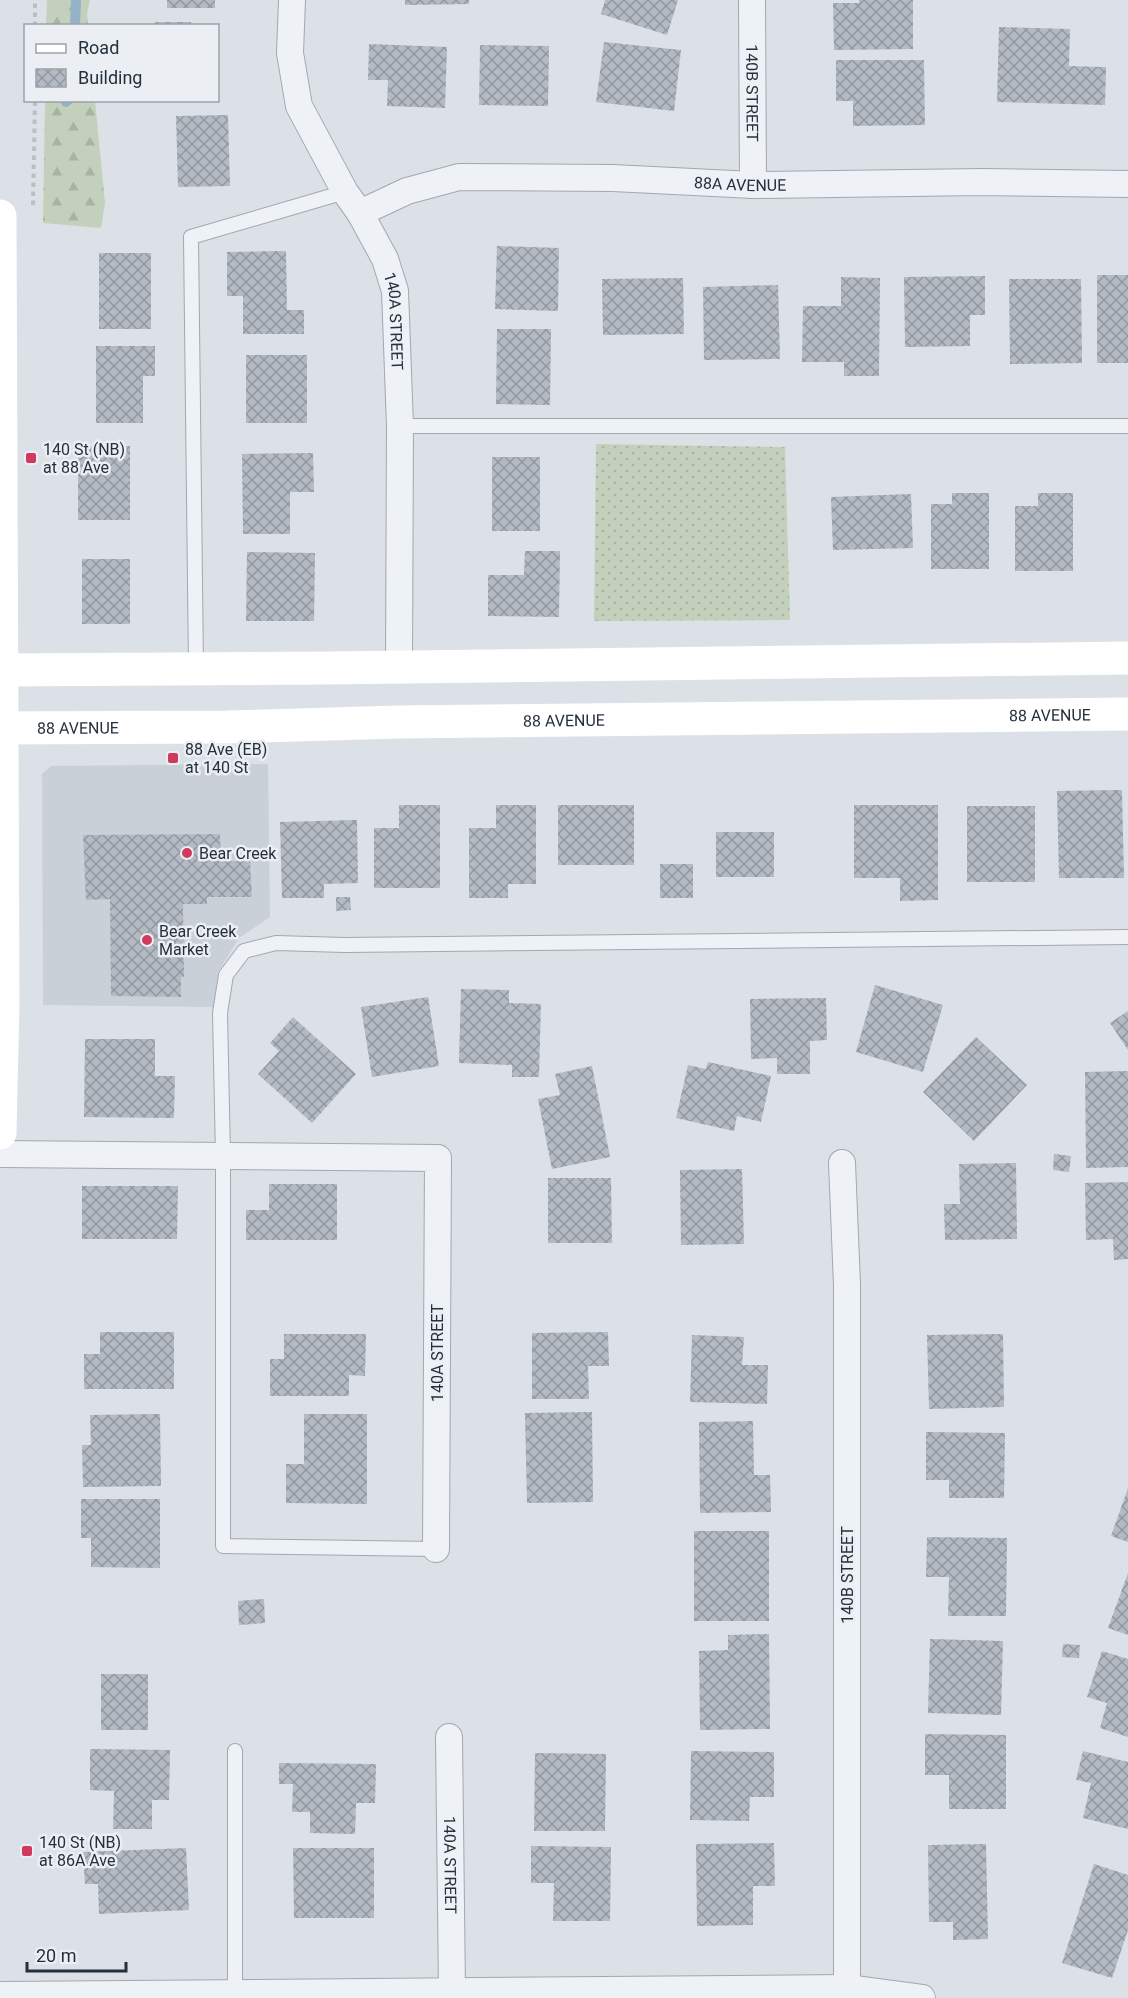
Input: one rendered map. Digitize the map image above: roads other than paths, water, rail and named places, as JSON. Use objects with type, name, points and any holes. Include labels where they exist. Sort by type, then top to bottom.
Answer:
[{"type":"main road","points":[[0,216],[3,1003],[0,1133]]},
{"type":"main road","points":[[1,670],[1128,658]]},
{"type":"main road","name":"88 AVENUE","points":[[1,728],[228,727],[399,722],[1128,714]]},
{"type":"street","name":"140A STREET","points":[[292,0],[290,53],[299,106],[345,192],[360,213],[385,259],[395,291],[400,426],[399,667]]},
{"type":"street","name":"140B STREET","points":[[752,0],[753,184]]},
{"type":"street","name":"88A AVENUE","points":[[360,213],[407,191],[459,177],[613,178],[753,184],[982,182],[1128,184]]},
{"type":"street","points":[[0,1154],[223,1156]]},
{"type":"street","name":"140A STREET","points":[[223,1156],[438,1158],[436,1549]]},
{"type":"street","name":"140B STREET","points":[[842,1163],[847,1285],[847,1988]]},
{"type":"street","name":"140A STREET","points":[[449,1737],[452,1991]]},
{"type":"street","points":[[0,1995],[235,1996],[452,1991],[847,1988],[922,1998]]},
{"type":"lane","points":[[196,669],[191,237],[345,192]]},
{"type":"lane","points":[[400,426],[1128,426]]},
{"type":"lane","points":[[436,1549],[223,1546],[223,1156],[220,1013],[226,975],[244,951],[276,943],[345,945],[1128,937]]},
{"type":"lane","points":[[235,1751],[235,1996]]},
{"type":"waterway","points":[[75,24],[76,0]]},
{"type":"place","name":"140 St (NB) at 88 Ave","points":[[31,458]]},
{"type":"place","name":"88 Ave (EB) at 140 St","points":[[173,758]]},
{"type":"place","name":"Bear Creek","points":[[187,853]]},
{"type":"place","name":"Bear Creek Market","points":[[147,940]]},
{"type":"place","name":"140 St (NB) at 86A Ave","points":[[27,1851]]}]
